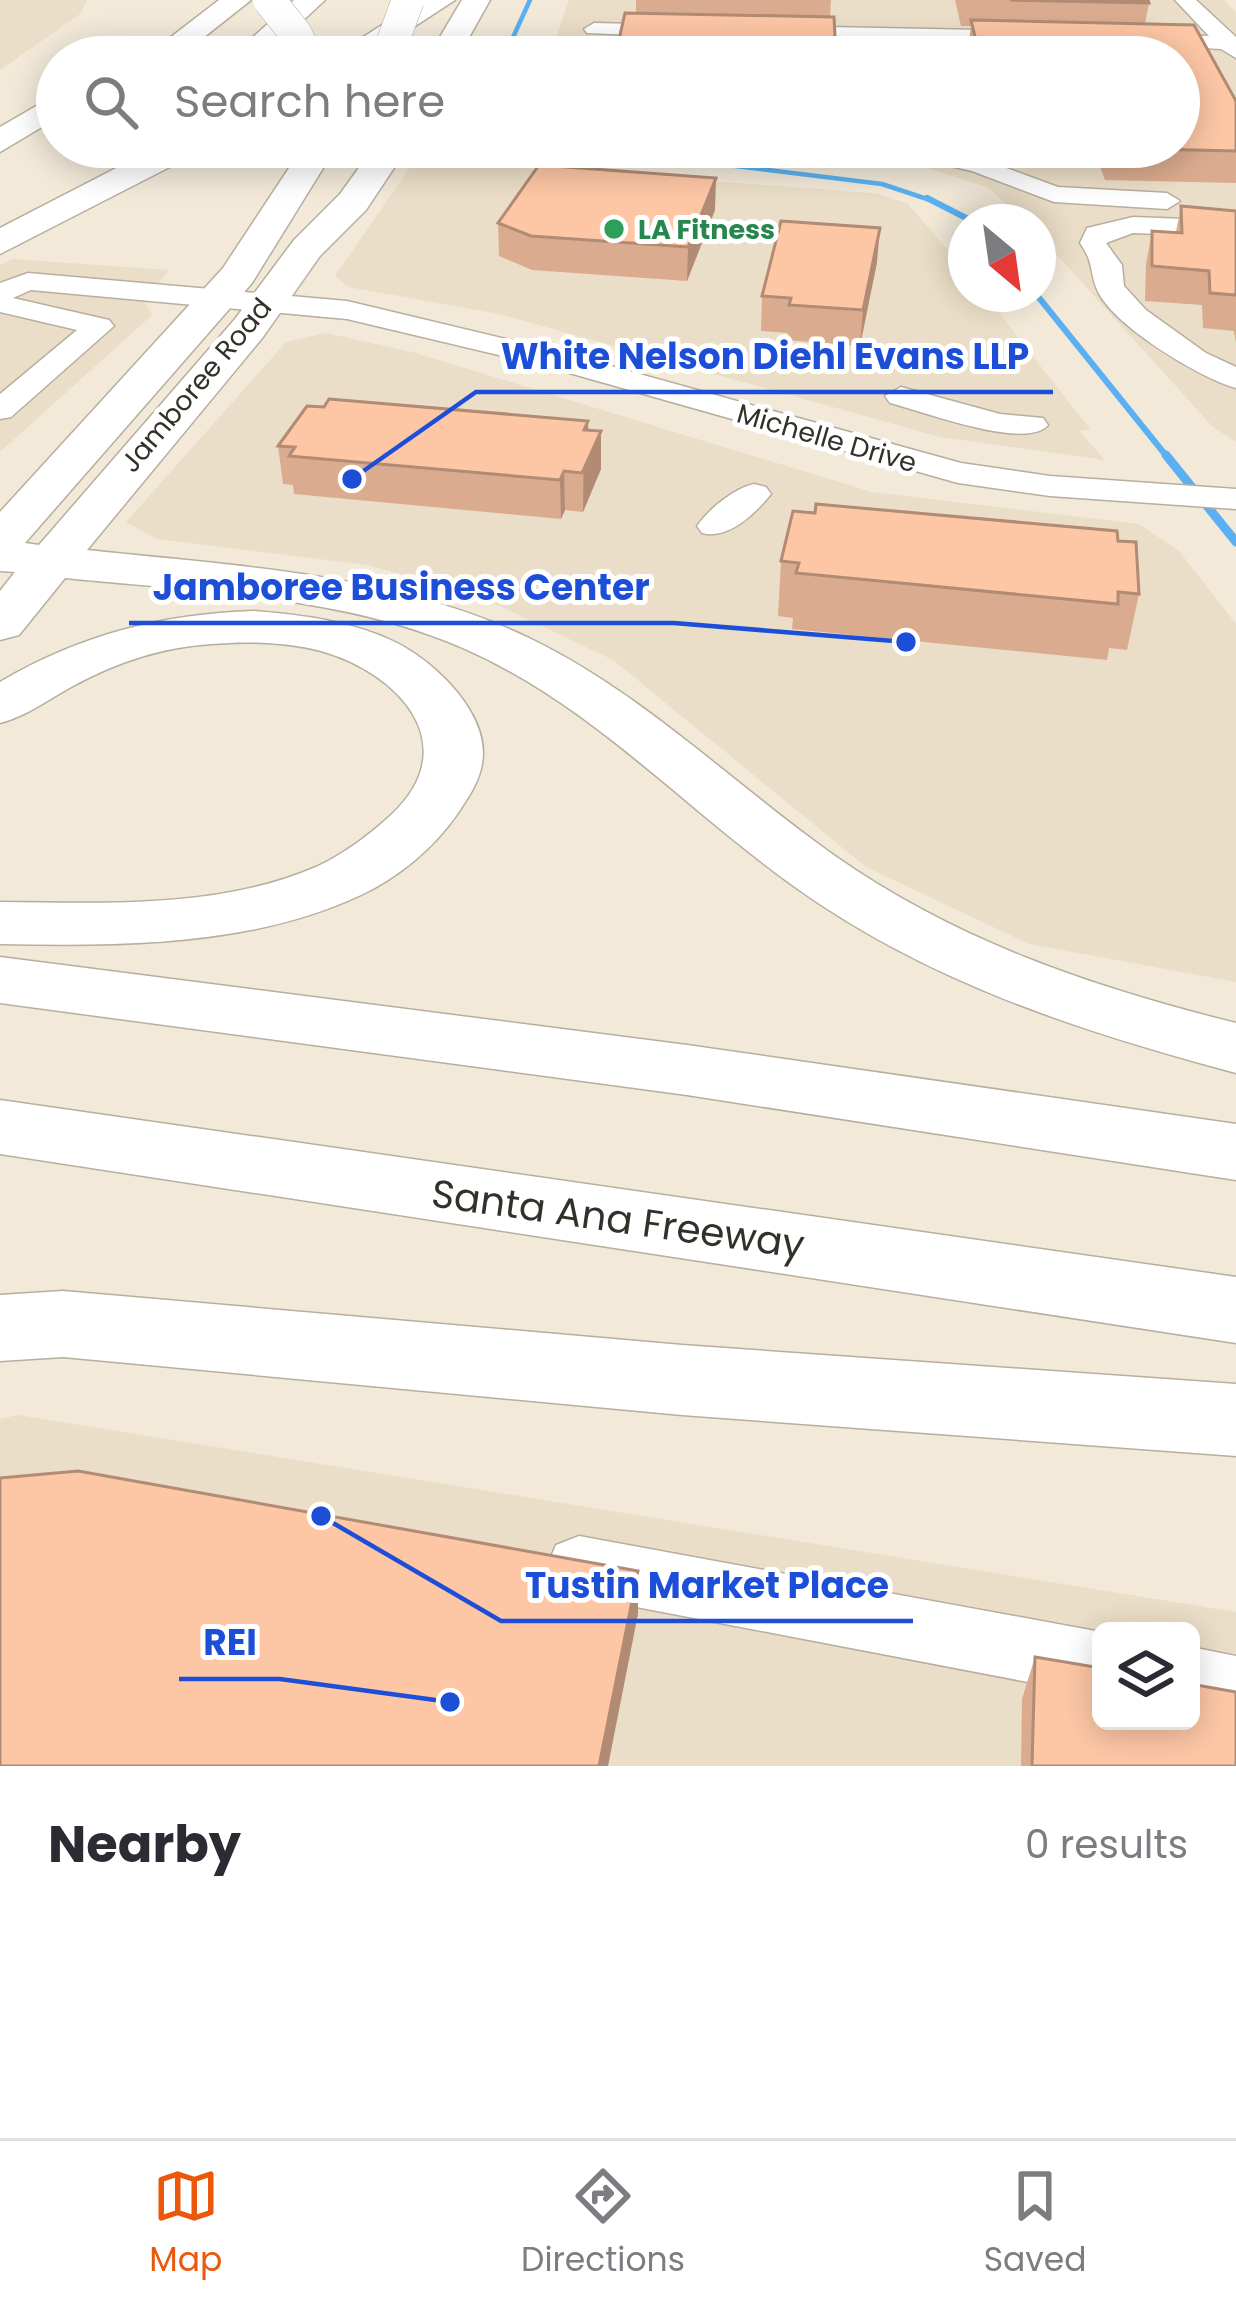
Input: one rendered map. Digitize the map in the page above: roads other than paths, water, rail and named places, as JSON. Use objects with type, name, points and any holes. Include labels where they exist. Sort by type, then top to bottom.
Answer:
[{"type":"highway","points":[[188,36],[237,0]]},
{"type":"highway","points":[[269,0],[297,36]]},
{"type":"highway","points":[[270,36],[311,0]]},
{"type":"highway","points":[[394,36],[407,0]]},
{"type":"highway","points":[[381,36],[440,0]]},
{"type":"highway","points":[[455,36],[476,0]]},
{"type":"highway","points":[[0,142],[36,118]]},
{"type":"highway","points":[[0,154],[36,134]]},
{"type":"highway","points":[[0,210],[75,168]]},
{"type":"highway","points":[[0,243],[143,168]]},
{"type":"highway","name":"Jamboree Road","points":[[0,624],[17,553],[150,370],[218,296],[268,230],[306,168]]},
{"type":"highway","points":[[307,248],[344,168]]},
{"type":"highway","name":"Jamboree Road","points":[[17,553],[249,328],[307,248],[353,202],[376,168]]},
{"type":"highway","points":[[0,477],[75,412],[150,370]]},
{"type":"highway","points":[[17,553],[348,597],[465,629],[517,652],[574,686],[816,872],[904,929],[1018,983],[1150,1027],[1236,1048]]},
{"type":"highway","points":[[0,706],[39,681],[127,643],[207,630],[295,631],[382,655],[423,683],[446,719],[455,759],[439,799],[408,838],[360,870],[286,900],[138,923],[0,923]]},
{"type":"highway","points":[[0,980],[687,1070],[1236,1152]]},
{"type":"highway","name":"Santa Ana Freeway","points":[[0,1127],[1236,1310]]},
{"type":"highway","points":[[0,1328],[64,1324],[682,1380],[1236,1420]]},
{"type":"street","points":[[592,36],[603,0]]},
{"type":"street","points":[[1185,0],[1234,44]]},
{"type":"street","points":[[594,29],[707,31]]},
{"type":"street","points":[[752,32],[907,36]]},
{"type":"street","points":[[1200,43],[1234,44]]},
{"type":"street","points":[[989,168],[1054,194],[1236,206]]},
{"type":"street","points":[[1236,229],[1132,225],[1096,235],[1093,243],[1108,265],[1111,288],[1136,316],[1196,359],[1236,379]]},
{"type":"street","name":"Michelle Drive","points":[[0,293],[28,281],[347,310],[462,336],[958,473],[1050,486],[1236,499]]},
{"type":"street","points":[[0,303],[99,326],[0,410]]},
{"type":"street","points":[[902,396],[999,423],[1032,425]]},
{"type":"street","points":[[714,526],[754,494]]},
{"type":"street","points":[[518,1555],[1092,1662]]},
{"type":"street","points":[[1200,1682],[1236,1689]]},
{"type":"waterway","points":[[514,36],[530,0]]},
{"type":"waterway","points":[[752,168],[882,184],[933,201]]},
{"type":"waterway","points":[[927,198],[933,201]]},
{"type":"waterway","points":[[933,201],[948,209]]},
{"type":"waterway","points":[[1050,312],[1168,458]]},
{"type":"waterway","points":[[1166,455],[1236,542]]},
{"type":"place","name":"LA Fitness","points":[[614,229]]},
{"type":"place","name":"White Nelson Diehl Evans LLP","points":[[352,479]]},
{"type":"place","name":"Jamboree Business Center","points":[[906,642]]},
{"type":"place","name":"Tustin Market Place","points":[[321,1516]]},
{"type":"place","name":"REI","points":[[450,1702]]}]
